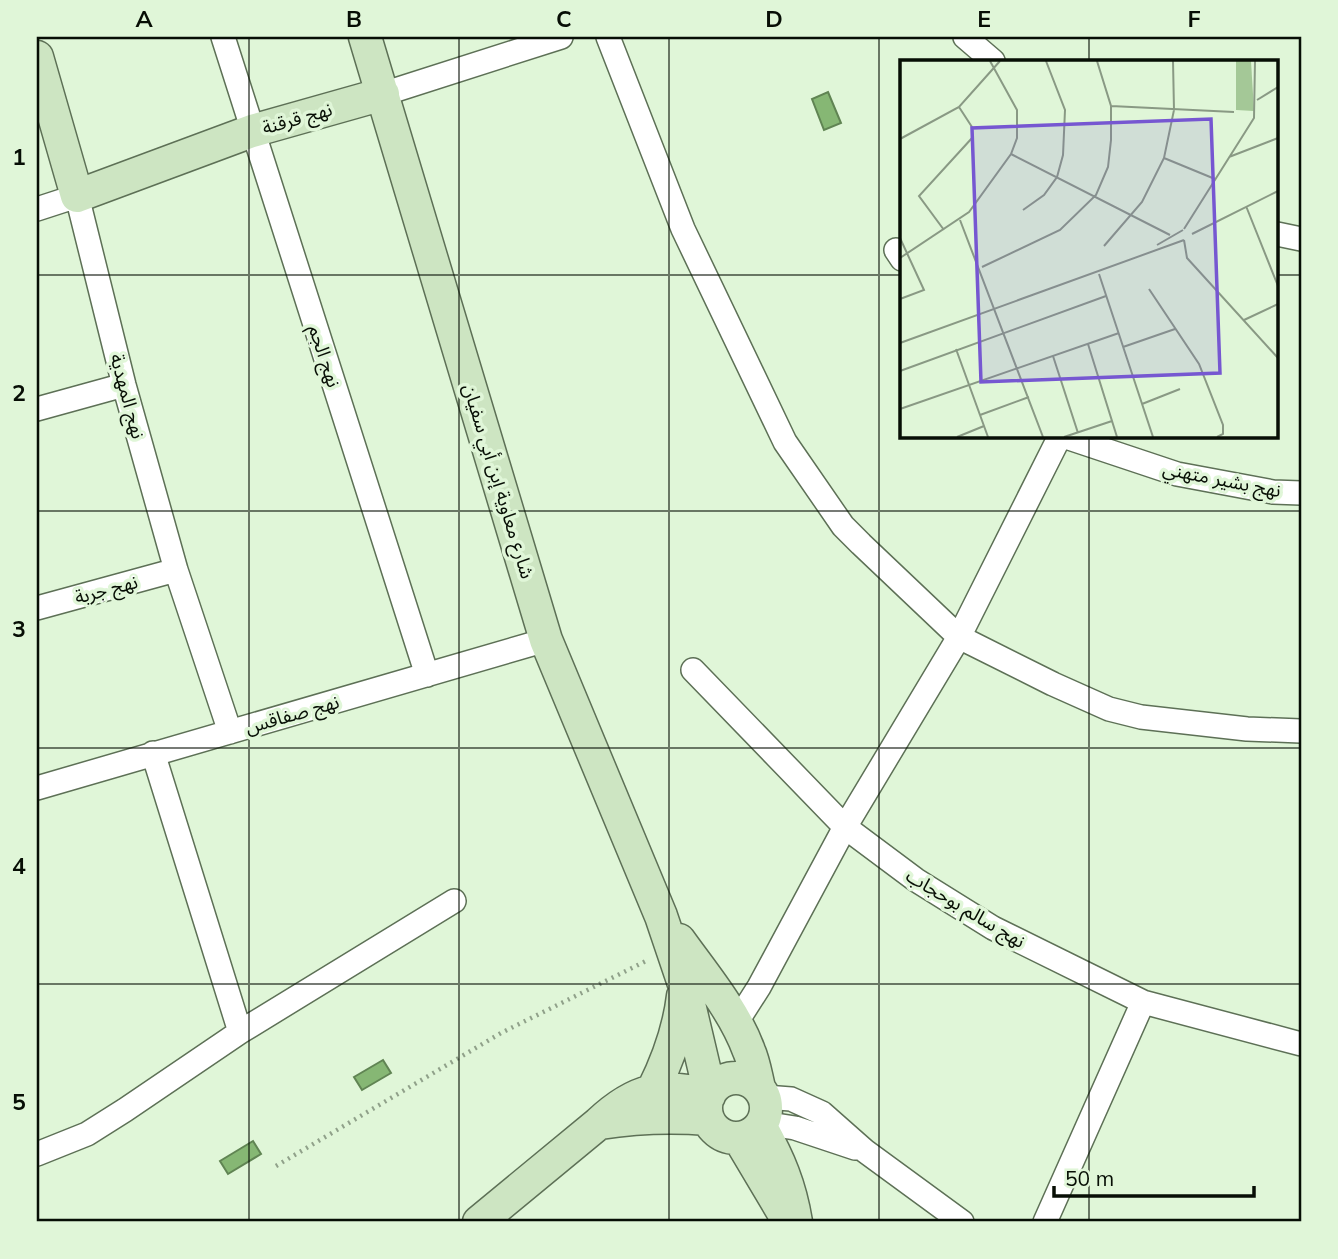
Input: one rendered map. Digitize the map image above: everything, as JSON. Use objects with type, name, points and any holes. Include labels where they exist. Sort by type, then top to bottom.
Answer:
[{"type":"main road","name":"شارع معاوية إبن أبي سفيان","points":[[365,37],[546,640],[662,916],[685,987],[717,1132],[731,1138],[757,1115]]},
{"type":"main road","name":"نهج المهدية","points":[[37,57],[77,195]]},
{"type":"main road","name":"نهج قرقنة","points":[[77,195],[253,131],[383,94]]},
{"type":"main road","name":"شارع معاوية إبن أبي سفيان","points":[[662,916],[722,999],[750,1052],[757,1115],[789,1222]]},
{"type":"main road","points":[[653,1090],[674,1041],[685,987]]},
{"type":"main road","points":[[599,1123],[634,1117],[671,1116],[709,1103],[716,1086],[733,1078],[752,1082],[757,1115]]},
{"type":"main road","points":[[479,1222],[614,1108],[633,1097],[653,1090],[672,1089],[691,1091],[709,1103]]},
{"type":"main road","name":"شارع معاوية إبن أبي سفيان","points":[[757,1115],[779,1161],[792,1198],[796,1222]]},
{"type":"street","name":"نهج الجم","points":[[223,37],[427,675]]},
{"type":"street","name":"نهج قرقنة","points":[[383,94],[561,37]]},
{"type":"street","points":[[608,37],[683,229],[785,442],[843,526],[960,637],[1053,684],[1109,709],[1141,717],[1247,729],[1301,731]]},
{"type":"street","points":[[965,37],[992,60]]},
{"type":"street","name":"نهج قرقنة","points":[[37,209],[77,195]]},
{"type":"street","name":"نهج المهدية","points":[[77,195],[124,385],[176,570],[230,732]]},
{"type":"street","points":[[1278,234],[1301,239]]},
{"type":"street","points":[[37,409],[124,385]]},
{"type":"street","points":[[736,1023],[759,988],[845,827],[960,637],[1061,438]]},
{"type":"street","name":"نهج بشير متهني","points":[[1068,438],[1177,474],[1273,492],[1301,494]]},
{"type":"street","name":"نهج جربة","points":[[37,608],[176,570]]},
{"type":"street","name":"نهج صفاقس","points":[[37,788],[546,640]]},
{"type":"street","name":"نهج سالم بوحجاب","points":[[692,670],[845,827],[916,880],[993,928],[1143,1002],[1301,1044]]},
{"type":"street","points":[[153,753],[240,1031]]},
{"type":"street","points":[[37,1154],[88,1133],[240,1031],[454,901]]},
{"type":"street","points":[[1045,1222],[1143,1002]]},
{"type":"street","points":[[757,1115],[864,1151],[962,1222]]},
{"type":"path","points":[[276,1166],[501,1033],[672,948]]},
{"type":"shaded area","points":[[828,92],[841,123],[824,130],[812,99]]},
{"type":"shaded area","points":[[383,1060],[391,1073],[362,1090],[354,1077]]},
{"type":"shaded area","points":[[253,1141],[261,1154],[228,1174],[220,1161]]}]
